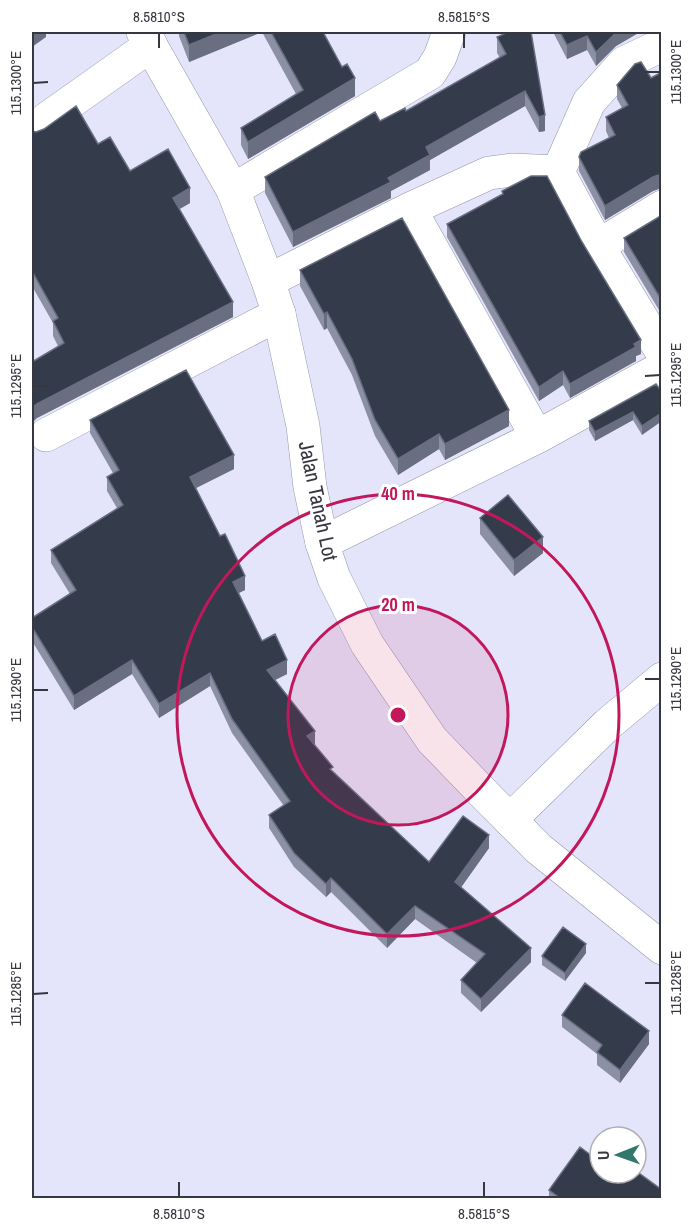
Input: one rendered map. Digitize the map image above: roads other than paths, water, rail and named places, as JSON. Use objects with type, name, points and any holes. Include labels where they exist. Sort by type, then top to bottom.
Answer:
[{"type":"street","points":[[233,190],[430,73],[440,57],[449,32]]},
{"type":"street","points":[[34,128],[147,38]]},
{"type":"street","name":"Jalan Tanah Lot","points":[[147,38],[233,190],[268,281],[279,314],[303,426],[310,487],[322,543],[334,578],[367,644],[432,740],[539,849],[662,948]]},
{"type":"street","points":[[558,172],[588,102],[624,63],[662,45]]},
{"type":"street","points":[[268,281],[410,209],[489,173],[512,170],[558,172]]},
{"type":"street","points":[[558,172],[598,246],[662,352]]},
{"type":"street","points":[[598,246],[662,207]]},
{"type":"street","points":[[410,209],[537,437]]},
{"type":"street","points":[[46,435],[279,314]]},
{"type":"street","points":[[322,543],[537,437],[662,368]]},
{"type":"street","points":[[510,820],[608,724],[662,679]]}]
